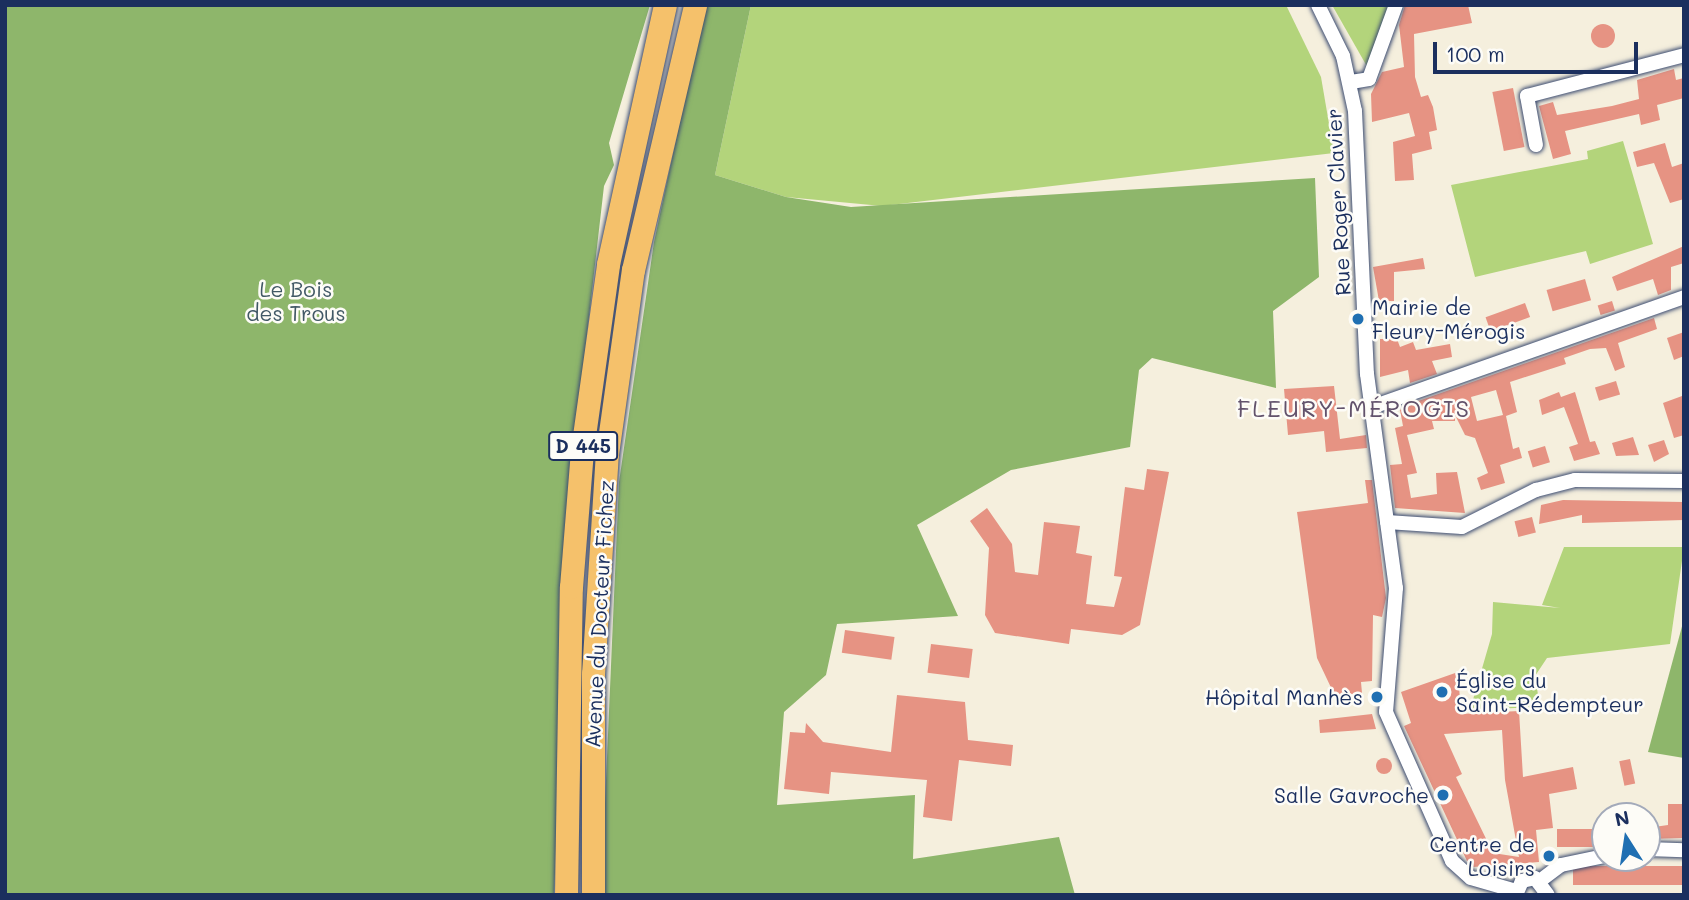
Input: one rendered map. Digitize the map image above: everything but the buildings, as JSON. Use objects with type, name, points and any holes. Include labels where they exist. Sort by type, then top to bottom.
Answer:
[{"type":"main road","name":"D 445","points":[[566,895],[571,587],[582,450],[608,264],[664,5]]},
{"type":"main road","name":"Avenue du Docteur Fichez","points":[[593,895],[593,674],[607,454],[661,127],[695,5]]},
{"type":"street","name":"Rue Roger Clavier","points":[[1318,5],[1351,82],[1373,407],[1396,588],[1390,726],[1457,868],[1516,893],[1528,878],[1541,880]]},
{"type":"street","points":[[1351,82],[1369,79],[1396,5]]},
{"type":"street","points":[[1536,145],[1527,96],[1684,55]]},
{"type":"street","points":[[1373,407],[1684,297]]},
{"type":"street","points":[[1387,522],[1462,527],[1536,490],[1575,480],[1684,481]]},
{"type":"street","points":[[1661,849],[1684,850]]},
{"type":"street","points":[[1548,895],[1541,880],[1562,865],[1591,859]]},
{"type":"green space","name":"Le Bois des Trous","points":[[5,5],[650,5],[609,143],[614,165],[604,186],[574,448],[554,895],[5,895]]},
{"type":"green space","points":[[705,5],[751,5],[715,175],[786,197],[851,207],[1315,178],[1319,277],[1273,311],[1276,388],[1152,358],[1139,370],[1130,447],[1011,470],[917,525],[958,616],[837,624],[826,675],[784,712],[777,805],[915,795],[913,859],[1059,837],[1075,895],[601,895],[619,482],[654,242]]},
{"type":"green space","points":[[751,5],[1286,5],[1321,77],[1334,153],[882,206],[786,197],[715,175]]},
{"type":"green space","points":[[1332,5],[1389,5],[1369,70]]},
{"type":"green space","points":[[1623,141],[1653,244],[1590,264],[1586,251],[1475,277],[1451,185],[1588,159],[1587,151]]},
{"type":"green space","points":[[1564,547],[1684,547],[1670,644],[1547,658],[1535,676],[1540,707],[1470,710],[1492,634],[1493,602],[1560,608],[1542,605]]},
{"type":"green space","points":[[1684,619],[1684,758],[1648,752]]},
{"type":"place","name":"Mairie de Fleury-Mérogis","points":[[1358,319]]},
{"type":"place","name":"Église du Saint-Rédempteur","points":[[1442,692]]},
{"type":"place","name":"Hôpital Manhès","points":[[1377,697]]},
{"type":"place","name":"Salle Gavroche","points":[[1443,795]]},
{"type":"place","name":"Centre de Loisirs","points":[[1549,856]]},
{"type":"district","name":"FLEURY-MÉROGIS","points":[[1354,408]]}]
